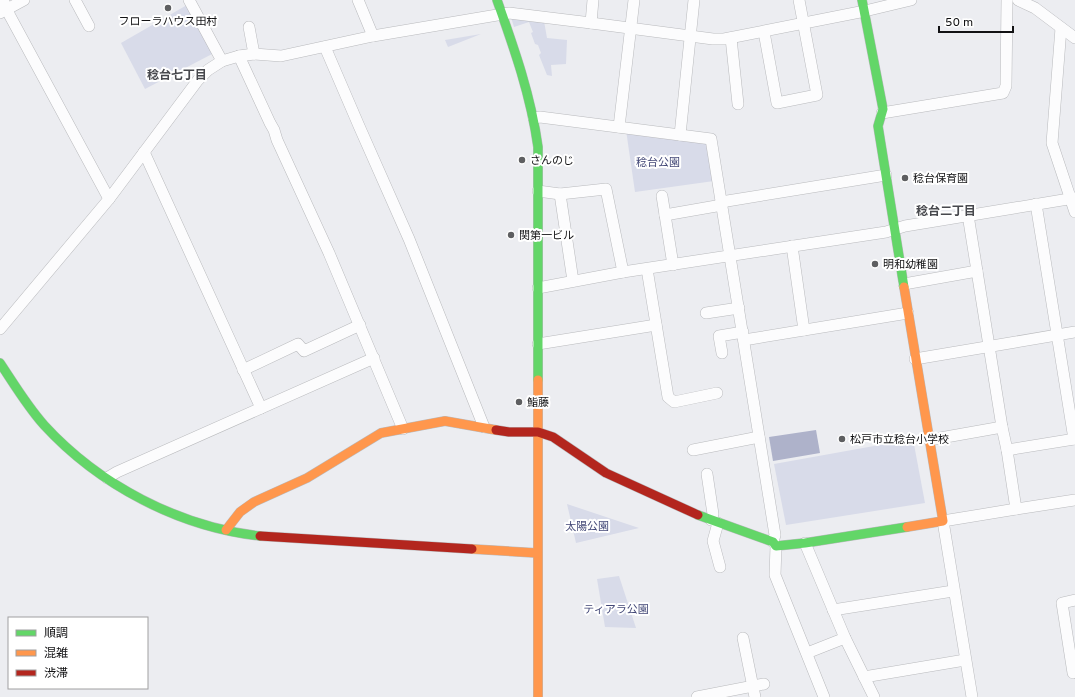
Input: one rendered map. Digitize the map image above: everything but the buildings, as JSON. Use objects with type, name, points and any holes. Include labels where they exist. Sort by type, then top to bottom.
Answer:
[{"type":"street","points":[[24,0],[4,7],[109,199]]},
{"type":"street","points":[[75,0],[89,26]]},
{"type":"street","points":[[189,0],[222,61]]},
{"type":"street","points":[[358,0],[373,36]]},
{"type":"street","points":[[497,0],[526,83],[534,118],[538,147],[538,697]]},
{"type":"street","points":[[591,23],[594,0]]},
{"type":"street","points":[[619,127],[634,0]]},
{"type":"street","points":[[680,135],[694,0]]},
{"type":"street","points":[[764,32],[777,103],[816,95],[799,0]]},
{"type":"street","points":[[862,0],[883,109],[878,126],[915,359],[943,521],[953,591],[972,697]]},
{"type":"street","points":[[0,329],[109,199],[198,80],[208,70],[222,61],[254,54],[281,56],[373,36],[509,13],[713,40],[764,32],[911,0]]},
{"type":"street","points":[[882,113],[1003,93],[1006,86],[1007,0]]},
{"type":"street","points":[[1018,0],[1037,4],[1061,28],[1075,38]]},
{"type":"street","points":[[249,27],[254,54]]},
{"type":"street","points":[[1061,28],[1052,144],[1073,198],[1075,212]]},
{"type":"street","points":[[731,38],[741,97]]},
{"type":"street","points":[[325,47],[412,246],[484,427]]},
{"type":"street","points":[[240,56],[360,325],[403,429]]},
{"type":"street","points":[[534,118],[540,117],[711,138],[775,534],[776,575],[824,697]]},
{"type":"street","points":[[144,152],[261,408]]},
{"type":"street","points":[[665,215],[886,175]]},
{"type":"street","points":[[538,191],[560,194],[606,189],[623,272]]},
{"type":"street","points":[[560,194],[573,281]]},
{"type":"street","points":[[662,196],[673,265]]},
{"type":"street","points":[[538,288],[623,272],[886,232],[905,226],[1073,198]]},
{"type":"street","points":[[1007,450],[1075,439],[1036,204]]},
{"type":"street","points":[[968,215],[1016,509]]},
{"type":"street","points":[[792,246],[804,330]]},
{"type":"street","points":[[647,269],[668,397],[674,402],[717,393]]},
{"type":"street","points":[[904,284],[976,271]]},
{"type":"street","points":[[706,313],[739,308]]},
{"type":"street","points":[[722,353],[719,336],[743,336],[804,330],[908,313]]},
{"type":"street","points":[[243,370],[298,344],[304,351],[360,325]]},
{"type":"street","points":[[538,344],[656,325]]},
{"type":"street","points":[[915,359],[1075,332]]},
{"type":"street","points":[[107,478],[117,472],[374,358]]},
{"type":"street","points":[[0,363],[30,409],[71,451],[107,478],[128,491],[179,516],[226,530],[258,536],[537,553]]},
{"type":"street","points":[[226,530],[240,512],[254,502],[307,478],[381,433],[445,421],[510,432],[538,432],[553,437],[606,473],[714,522],[775,544],[805,543],[1075,500]]},
{"type":"street","points":[[929,440],[1002,427]]},
{"type":"street","points":[[693,450],[759,437]]},
{"type":"street","points":[[707,474],[714,522],[712,541],[720,567]]},
{"type":"street","points":[[805,543],[832,610],[874,697]]},
{"type":"street","points":[[832,610],[953,591]]},
{"type":"street","points":[[1075,600],[1062,603],[1073,672],[1075,672]]},
{"type":"street","points":[[697,697],[757,689],[743,638]]},
{"type":"street","points":[[807,654],[845,638]]},
{"type":"street","points":[[864,677],[965,660]]},
{"type":"green space","points":[[187,5],[214,53],[145,89],[121,43]]},
{"type":"green space","points":[[511,17],[544,21],[547,38],[567,40],[566,64],[551,65],[552,76],[547,75],[539,55],[541,53],[538,45],[535,44],[531,33],[533,32],[529,22],[514,27]]},
{"type":"green space","points":[[481,34],[448,47],[445,40]]},
{"type":"green space","name":"稔台公園","points":[[626,130],[708,141],[714,181],[635,192]]},
{"type":"green space","points":[[913,439],[925,503],[786,525],[774,464]]},
{"type":"green space","name":"太陽公園","points":[[567,504],[639,528],[576,543]]},
{"type":"green space","name":"ティアラ公園","points":[[619,576],[636,628],[605,627],[597,579]]},
{"type":"water","points":[[816,430],[820,453],[773,461],[769,437]]},
{"type":"traffic: fast","points":[[497,0],[516,54],[531,109],[538,147],[538,380]]},
{"type":"traffic: fast","points":[[862,0],[883,109],[878,126],[904,287]]},
{"type":"traffic: fast","points":[[0,363],[26,403],[44,425],[66,447],[115,484],[142,500],[171,513],[230,531],[260,536]]},
{"type":"traffic: fast","points":[[698,515],[773,542],[776,546],[907,527]]},
{"type":"traffic: slow","points":[[904,287],[943,521],[907,527]]},
{"type":"traffic: slow","points":[[538,380],[538,697]]},
{"type":"traffic: slow","points":[[226,530],[240,512],[254,502],[307,478],[381,433],[445,421],[496,430]]},
{"type":"traffic: slow","points":[[472,549],[537,553]]},
{"type":"traffic: jam","points":[[496,430],[509,432],[538,432],[553,437],[606,473],[698,515]]},
{"type":"traffic: jam","points":[[260,536],[472,549]]},
{"type":"place","name":"フローラハウス田村","points":[[168,8]]},
{"type":"place","name":"さんのじ","points":[[522,160]]},
{"type":"place","name":"稔台保育園","points":[[905,178]]},
{"type":"place","name":"関第一ビル","points":[[511,235]]},
{"type":"place","name":"明和幼稚園","points":[[875,264]]},
{"type":"place","name":"鮨藤","points":[[519,402]]},
{"type":"place","name":"松戸市立稔台小学校","points":[[842,439]]},
{"type":"district","name":"稔台七丁目","points":[[177,75]]},
{"type":"district","name":"稔台二丁目","points":[[946,211]]}]
